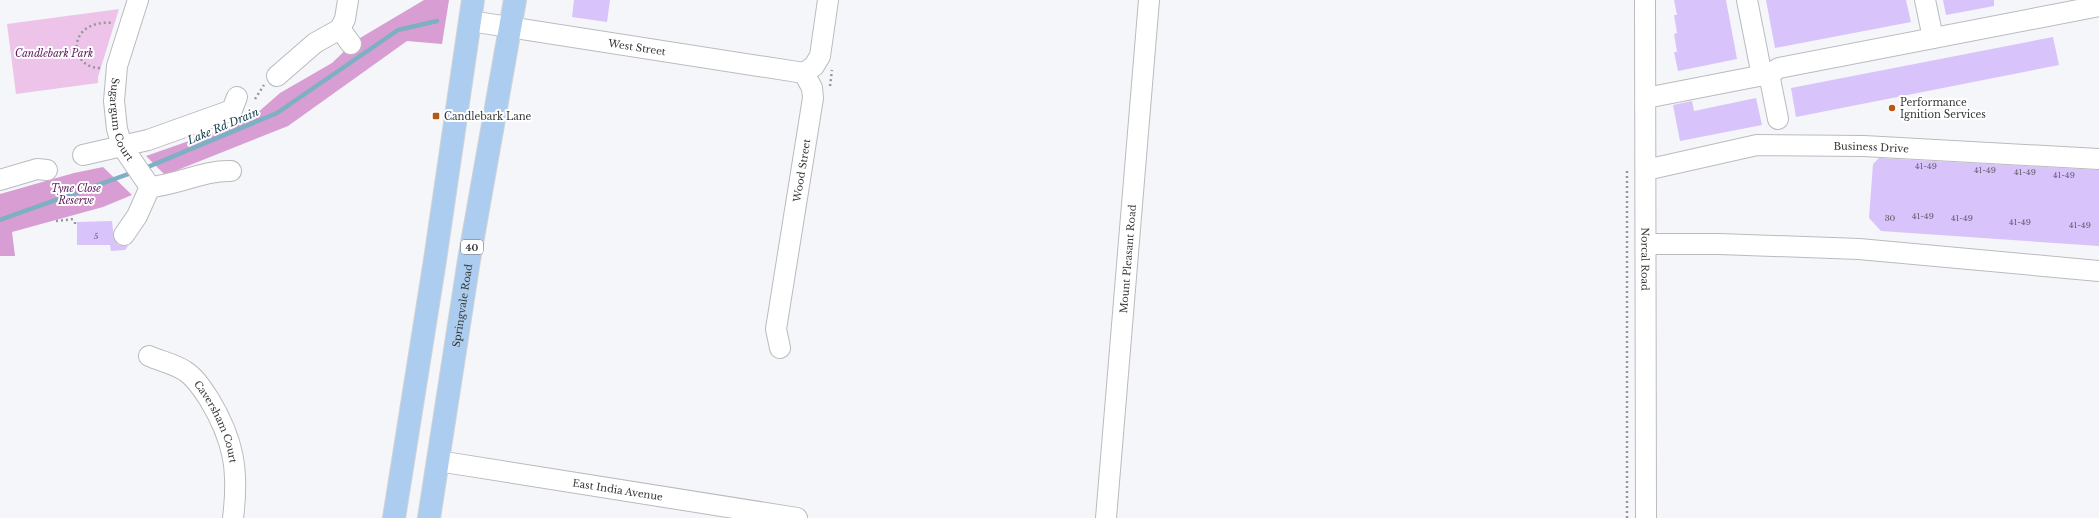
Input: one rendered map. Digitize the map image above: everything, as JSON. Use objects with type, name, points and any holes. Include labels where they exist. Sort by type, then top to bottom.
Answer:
[{"type":"highway","points":[[394,518],[473,0]]},
{"type":"highway","name":"Springvale Road","points":[[429,518],[469,260],[514,0]]},
{"type":"street","name":"Sugargum Court","points":[[138,0],[117,66],[114,84],[117,129],[122,146],[142,177]]},
{"type":"street","points":[[277,76],[316,43],[346,36],[345,19],[348,0]]},
{"type":"street","points":[[804,73],[814,66],[820,56],[828,0]]},
{"type":"street","name":"Mount Pleasant Road","points":[[1106,518],[1148,0]]},
{"type":"street","name":"Norcal Road","points":[[1645,0],[1647,244],[1646,518]]},
{"type":"street","points":[[1747,0],[1778,119]]},
{"type":"street","points":[[1925,0],[1933,38]]},
{"type":"street","points":[[1646,98],[1766,75],[1779,68],[2099,6],[2098,0]]},
{"type":"street","name":"West Street","points":[[470,21],[804,73]]},
{"type":"street","name":"Wood Street","points":[[780,348],[776,329],[813,98],[812,88],[804,73]]},
{"type":"street","points":[[79,155],[148,140],[237,107]]},
{"type":"street","name":"Business Drive","points":[[1646,170],[1757,145],[1864,146],[2099,159]]},
{"type":"street","points":[[0,180],[37,169],[48,170]]},
{"type":"street","points":[[124,235],[142,205],[142,177],[176,183],[221,170],[231,171]]},
{"type":"street","points":[[1647,244],[1719,244],[1859,249],[2099,271]]},
{"type":"street","name":"Caversham Court","points":[[149,356],[186,371],[203,389],[225,427],[236,472],[237,488],[233,518]]},
{"type":"street","name":"East India Avenue","points":[[438,462],[797,518]]},
{"type":"path","points":[[104,68],[86,67],[82,63],[77,47],[77,40],[80,32],[97,23],[118,23]]},
{"type":"path","points":[[237,107],[250,104],[263,86],[277,76]]},
{"type":"path","points":[[56,221],[75,222]]},
{"type":"green space","points":[[424,0],[449,0],[442,44],[407,41],[288,126],[165,175],[146,156],[249,120],[280,93],[332,63],[355,41]]},
{"type":"green space","name":"Candlebark Park","points":[[119,9],[98,77],[98,83],[16,94],[7,24]]},
{"type":"green space","name":"Tyne Close Reserve","points":[[103,167],[132,195],[103,207],[12,232],[15,256],[0,256],[0,194],[74,173]]},
{"type":"building","points":[[574,0],[610,0],[607,22],[572,17]]},
{"type":"building","points":[[1674,0],[1726,0],[1737,59],[1678,71],[1674,52],[1677,52],[1674,34],[1677,33],[1674,15],[1677,15]]},
{"type":"building","points":[[1766,0],[1906,0],[1911,22],[1775,48]]},
{"type":"building","points":[[1943,0],[1994,0],[1994,6],[1946,15]]},
{"type":"building","points":[[2053,37],[2059,65],[1796,117],[1791,88]]},
{"type":"building","points":[[1756,98],[1762,125],[1680,141],[1673,105],[1692,101],[1694,111]]},
{"type":"building","points":[[1879,158],[2099,170],[2099,246],[1881,231],[1869,218],[1873,164]]},
{"type":"building","points":[[112,221],[114,240],[118,245],[128,246],[125,250],[111,251],[110,245],[77,245],[77,222]]},
{"type":"waterway","name":"Lake Rd Drain","points":[[143,169],[277,113],[398,30],[437,21]]},
{"type":"waterway","name":"Lake Rd Drain","points":[[0,220],[134,172]]},
{"type":"place","name":"Performance Ignition Services","points":[[1892,108]]},
{"type":"place","name":"Candlebark Lane","points":[[436,116]]}]
